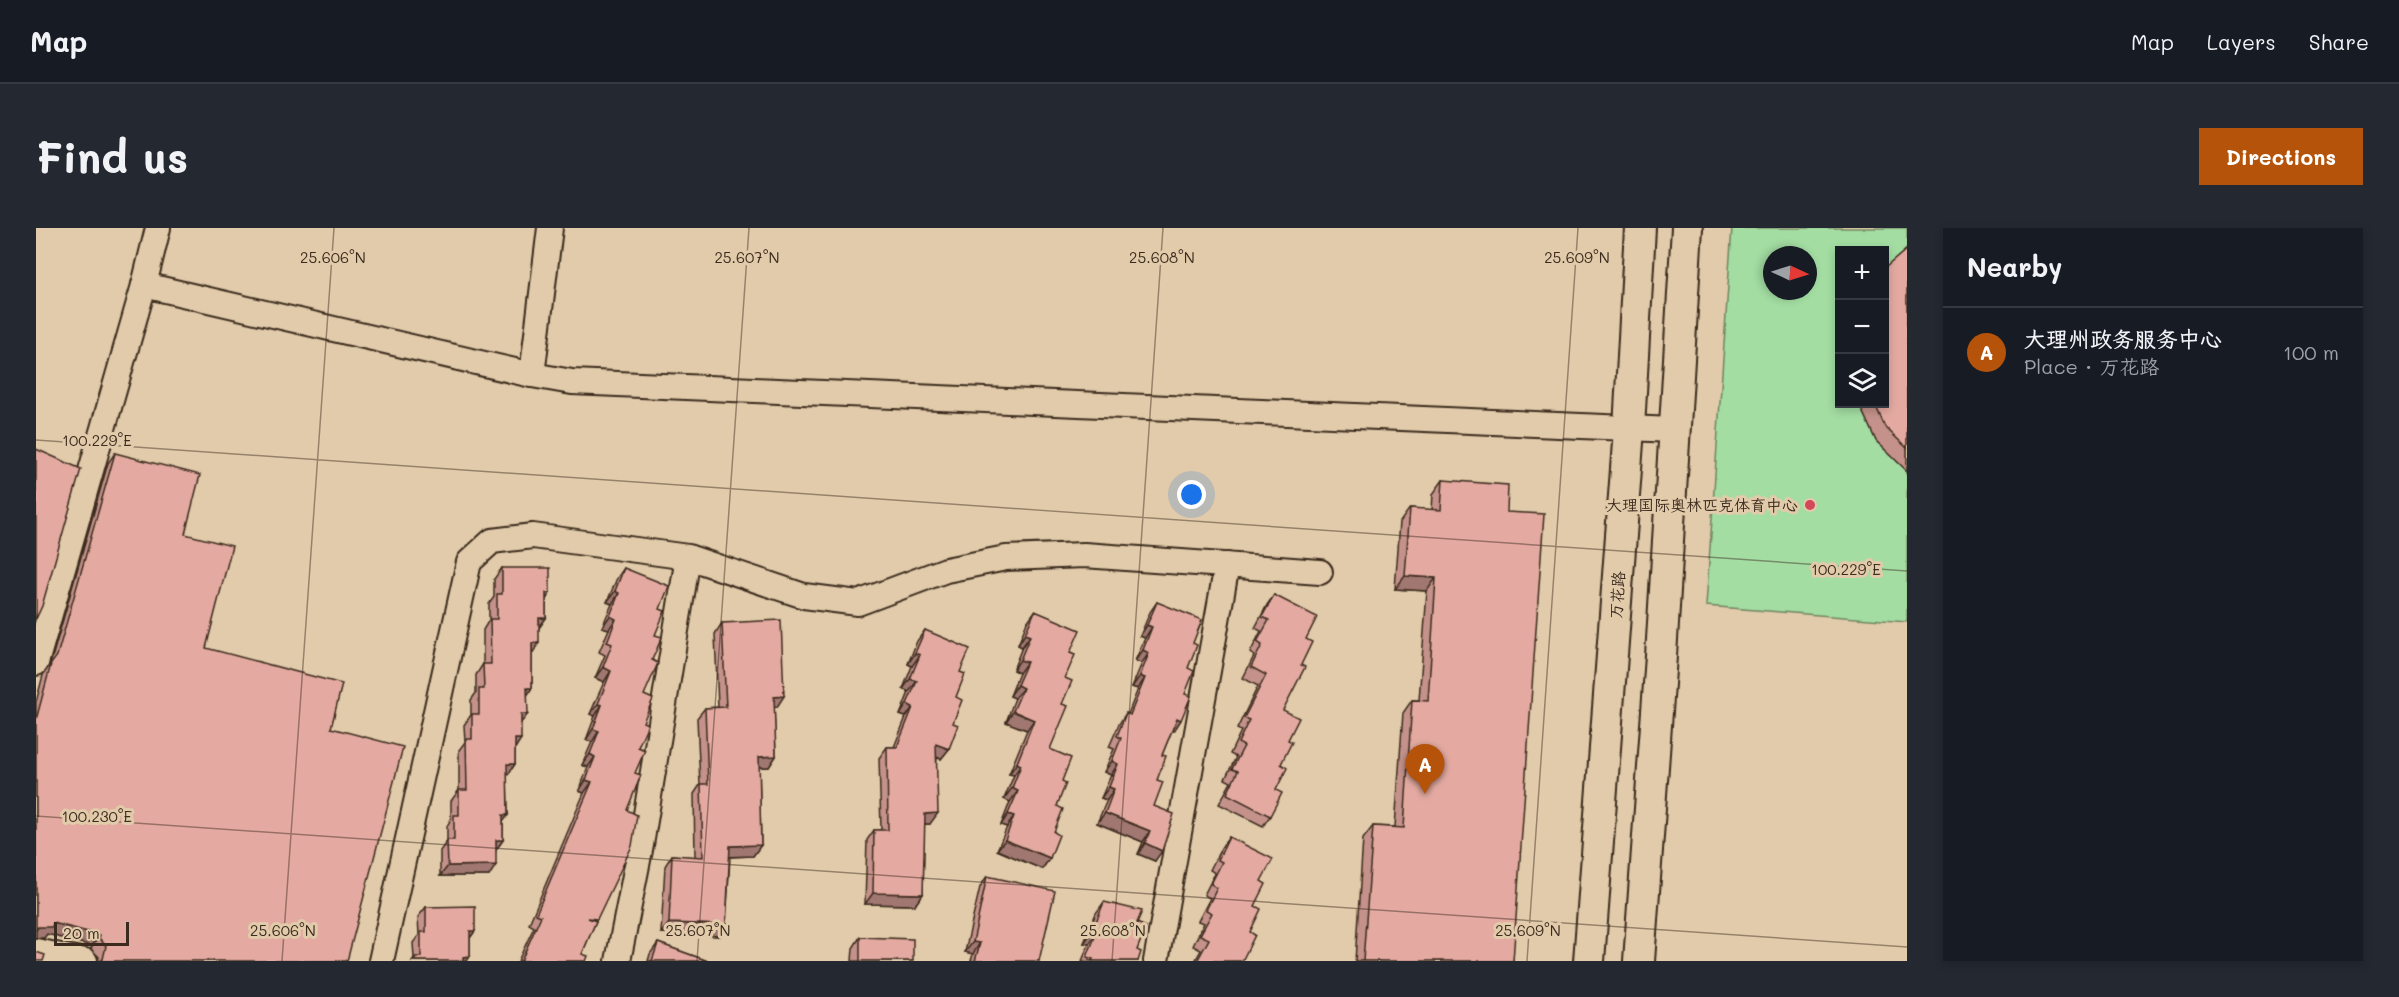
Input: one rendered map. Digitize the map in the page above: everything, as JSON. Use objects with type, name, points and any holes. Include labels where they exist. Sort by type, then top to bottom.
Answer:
[{"type":"street","points":[[36,663],[144,285],[158,228]]},
{"type":"street","points":[[532,375],[550,228]]},
{"type":"street","name":"万花路","points":[[1589,961],[1629,429],[1640,228]]},
{"type":"street","points":[[1639,961],[1661,656],[1687,228]]},
{"type":"street","points":[[144,285],[532,375],[596,383],[1674,430]]},
{"type":"street","points":[[381,961],[469,562],[492,541],[533,536],[688,557],[804,596],[858,603],[946,570],[1006,558],[1084,555],[1320,572]]},
{"type":"street","points":[[618,961],[641,845],[688,557]]},
{"type":"street","points":[[1156,961],[1227,565]]},
{"type":"street","points":[[36,951],[85,961]]},
{"type":"green space","name":"大理国际奥林匹克体育中心","points":[[1732,228],[1907,228],[1907,622],[1706,606]]},
{"type":"building","points":[[1907,249],[1907,448],[1885,427],[1877,408],[1889,408],[1889,264]]},
{"type":"building","points":[[36,449],[81,469],[42,606],[36,619]]},
{"type":"building","points":[[115,453],[200,475],[185,534],[232,546],[206,648],[342,684],[331,728],[403,747],[347,961],[100,961],[103,959],[106,946],[99,938],[100,935],[53,923],[52,927],[38,927],[36,930],[36,720],[51,664],[57,656]]},
{"type":"building","points":[[1443,480],[1508,485],[1507,512],[1544,514],[1513,961],[1363,961],[1373,826],[1404,828],[1412,700],[1428,701],[1436,578],[1405,576],[1410,508],[1441,510]]},
{"type":"building","points":[[502,568],[550,568],[550,593],[546,593],[546,618],[539,618],[539,643],[532,643],[532,688],[527,688],[528,714],[521,714],[521,739],[515,739],[515,764],[507,764],[508,815],[503,815],[503,840],[496,840],[496,865],[448,866],[447,840],[454,840],[454,815],[459,815],[459,790],[467,790],[466,739],[472,739],[472,714],[479,714],[479,689],[484,689],[483,664],[491,664],[490,619],[497,619],[497,594],[502,594]]},
{"type":"building","points":[[624,568],[669,586],[660,609],[665,611],[655,635],[662,637],[652,660],[658,663],[644,695],[653,699],[643,722],[648,724],[638,747],[645,750],[635,773],[641,775],[627,810],[637,815],[632,846],[597,919],[588,918],[596,921],[582,954],[588,956],[586,961],[521,961],[541,916],[536,914],[592,782],[586,780],[595,757],[590,754],[599,731],[593,729],[602,705],[598,704],[611,671],[603,667],[612,644],[607,642],[616,619],[610,616],[619,593],[615,591]]},
{"type":"building","points":[[1274,595],[1317,617],[1306,639],[1312,642],[1301,665],[1305,667],[1283,710],[1299,718],[1288,740],[1292,742],[1281,764],[1287,768],[1276,790],[1282,793],[1270,816],[1227,794],[1238,771],[1232,769],[1244,746],[1238,743],[1249,720],[1244,718],[1266,675],[1251,667],[1262,645],[1257,642],[1269,620],[1262,617]]},
{"type":"building","points":[[1157,602],[1202,620],[1193,643],[1197,645],[1188,668],[1194,671],[1185,694],[1191,696],[1181,720],[1177,718],[1162,755],[1166,756],[1157,780],[1163,782],[1154,806],[1174,814],[1162,851],[1145,843],[1150,831],[1105,813],[1114,789],[1109,787],[1118,764],[1112,761],[1121,738],[1117,736],[1126,713],[1130,715],[1145,678],[1140,676],[1149,653],[1143,650],[1152,627],[1147,625]]},
{"type":"building","points":[[1035,611],[1080,630],[1070,653],[1075,655],[1065,678],[1072,681],[1062,704],[1068,706],[1050,749],[1071,758],[1062,781],[1066,783],[1057,806],[1063,809],[1054,832],[1059,835],[1050,858],[1005,840],[1014,816],[1008,814],[1018,791],[1012,788],[1021,765],[1017,763],[1034,720],[1013,711],[1023,688],[1017,685],[1027,662],[1020,660],[1030,636],[1025,634]]},
{"type":"building","points":[[781,620],[784,696],[774,697],[776,756],[759,757],[761,845],[730,846],[726,925],[669,923],[672,855],[703,857],[701,784],[708,784],[705,708],[726,707],[722,623]]},
{"type":"building","points":[[925,630],[970,649],[960,672],[965,674],[956,697],[962,700],[953,723],[958,725],[949,749],[936,744],[938,813],[925,814],[923,894],[873,893],[874,830],[888,830],[887,747],[897,747],[913,707],[907,704],[917,681],[910,679],[920,655],[915,653]]},
{"type":"building","points":[[1229,837],[1273,859],[1261,881],[1266,884],[1255,906],[1261,909],[1250,932],[1255,935],[1242,961],[1197,961],[1209,939],[1200,935],[1212,913],[1206,910],[1217,888],[1211,884],[1222,862],[1218,860]]},
{"type":"building","points":[[987,876],[1055,891],[1039,961],[975,961],[980,943],[973,942]]},
{"type":"building","points":[[1104,902],[1142,911],[1137,923],[1146,927],[1137,950],[1141,952],[1138,961],[1092,961],[1093,959],[1087,957],[1096,934],[1092,932]]},
{"type":"building","points":[[475,906],[475,931],[470,931],[470,956],[463,957],[463,961],[415,961],[415,957],[421,957],[421,932],[426,932],[426,907]]},
{"type":"building","points":[[860,937],[913,939],[913,961],[860,961]]},
{"type":"building","points":[[658,943],[708,961],[652,961]]},
{"type":"building","points":[[36,952],[45,955],[43,961],[36,961]]},
{"type":"place","name":"大理国际奥林匹克体育中心","points":[[1810,505]]},
{"type":"place","name":"大理州政务服务中心","points":[[1425,794]]}]
